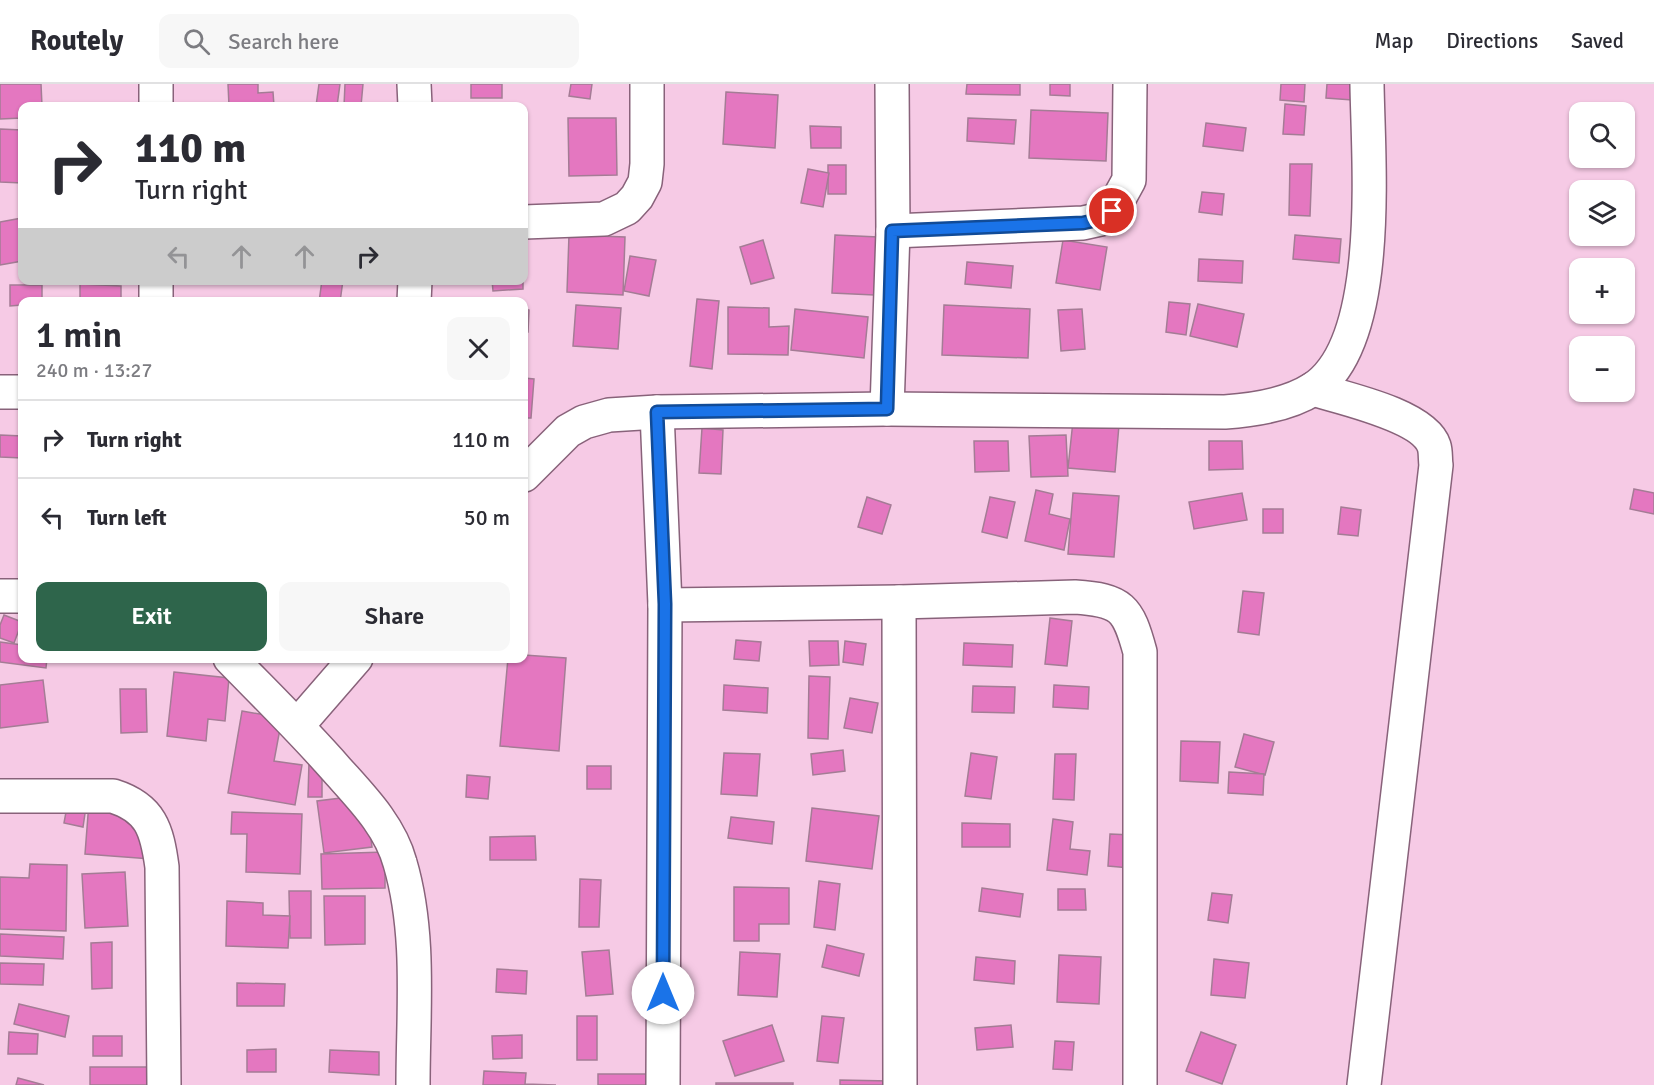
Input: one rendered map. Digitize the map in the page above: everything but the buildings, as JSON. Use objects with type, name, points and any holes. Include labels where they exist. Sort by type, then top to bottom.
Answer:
[{"type":"street","points":[[156,84],[156,102]]},
{"type":"street","points":[[414,84],[415,102]]},
{"type":"street","points":[[528,222],[604,219],[627,208],[637,197],[645,182],[647,164],[647,84]]},
{"type":"street","points":[[887,409],[892,231],[892,84]]},
{"type":"street","points":[[892,231],[1083,223],[1101,219],[1112,211],[1129,180],[1130,84]]},
{"type":"street","points":[[528,471],[554,444],[584,422],[609,416],[657,412],[887,409],[1225,412],[1250,410],[1281,402],[1313,389],[1328,375],[1339,360],[1351,335],[1359,305],[1369,239],[1367,84]]},
{"type":"street","points":[[1313,389],[1374,407],[1410,421],[1426,433],[1434,446],[1436,465],[1364,1085]]},
{"type":"street","points":[[0,392],[18,392]]},
{"type":"street","points":[[657,412],[665,604],[663,1085]]},
{"type":"street","points":[[0,596],[18,596]]},
{"type":"street","points":[[665,604],[899,603],[1075,597],[1097,598],[1114,603],[1127,615],[1134,628],[1140,652],[1140,1085]]},
{"type":"street","points":[[899,603],[900,1085]]},
{"type":"street","points":[[235,663],[297,726],[371,809],[387,832],[400,861],[413,927],[413,1085]]},
{"type":"street","points":[[297,726],[352,663]]},
{"type":"street","points":[[0,796],[113,796],[139,808],[156,832],[162,867],[164,1085]]},
{"type":"route","points":[[663,993],[665,604],[657,412],[887,409],[892,231],[1083,223],[1101,219],[1112,211]]}]
